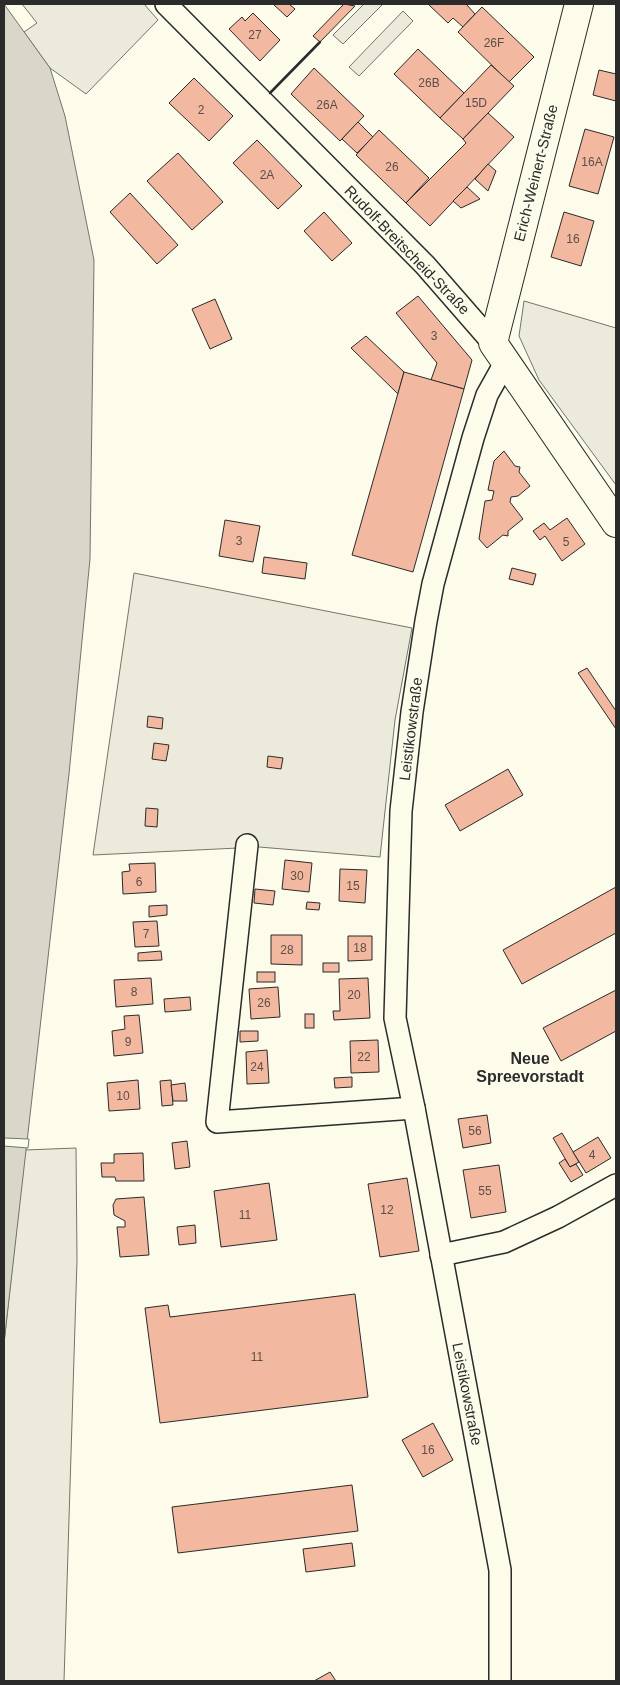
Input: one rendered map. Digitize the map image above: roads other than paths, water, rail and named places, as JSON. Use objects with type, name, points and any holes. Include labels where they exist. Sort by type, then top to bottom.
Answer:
[{"type":"main road","name":"Erich-Weinert-Straße","points":[[500,352],[579,4]]},
{"type":"main road","name":"Rudolf-Breitscheid-Straße","points":[[500,352],[616,523]]},
{"type":"street","name":"Rudolf-Breitscheid-Straße","points":[[166,4],[425,265],[500,352]]},
{"type":"street","name":"Leistikowstraße","points":[[500,352],[476,429],[436,574],[412,712],[401,811],[395,1018],[414,1108],[500,1570],[500,1681]]},
{"type":"street","points":[[247,845],[217,1122],[414,1108]]},
{"type":"street","points":[[441,1255],[504,1242],[558,1217],[616,1185]]},
{"type":"district","name":"Neue Spreevorstadt","points":[[530,1067]]}]
